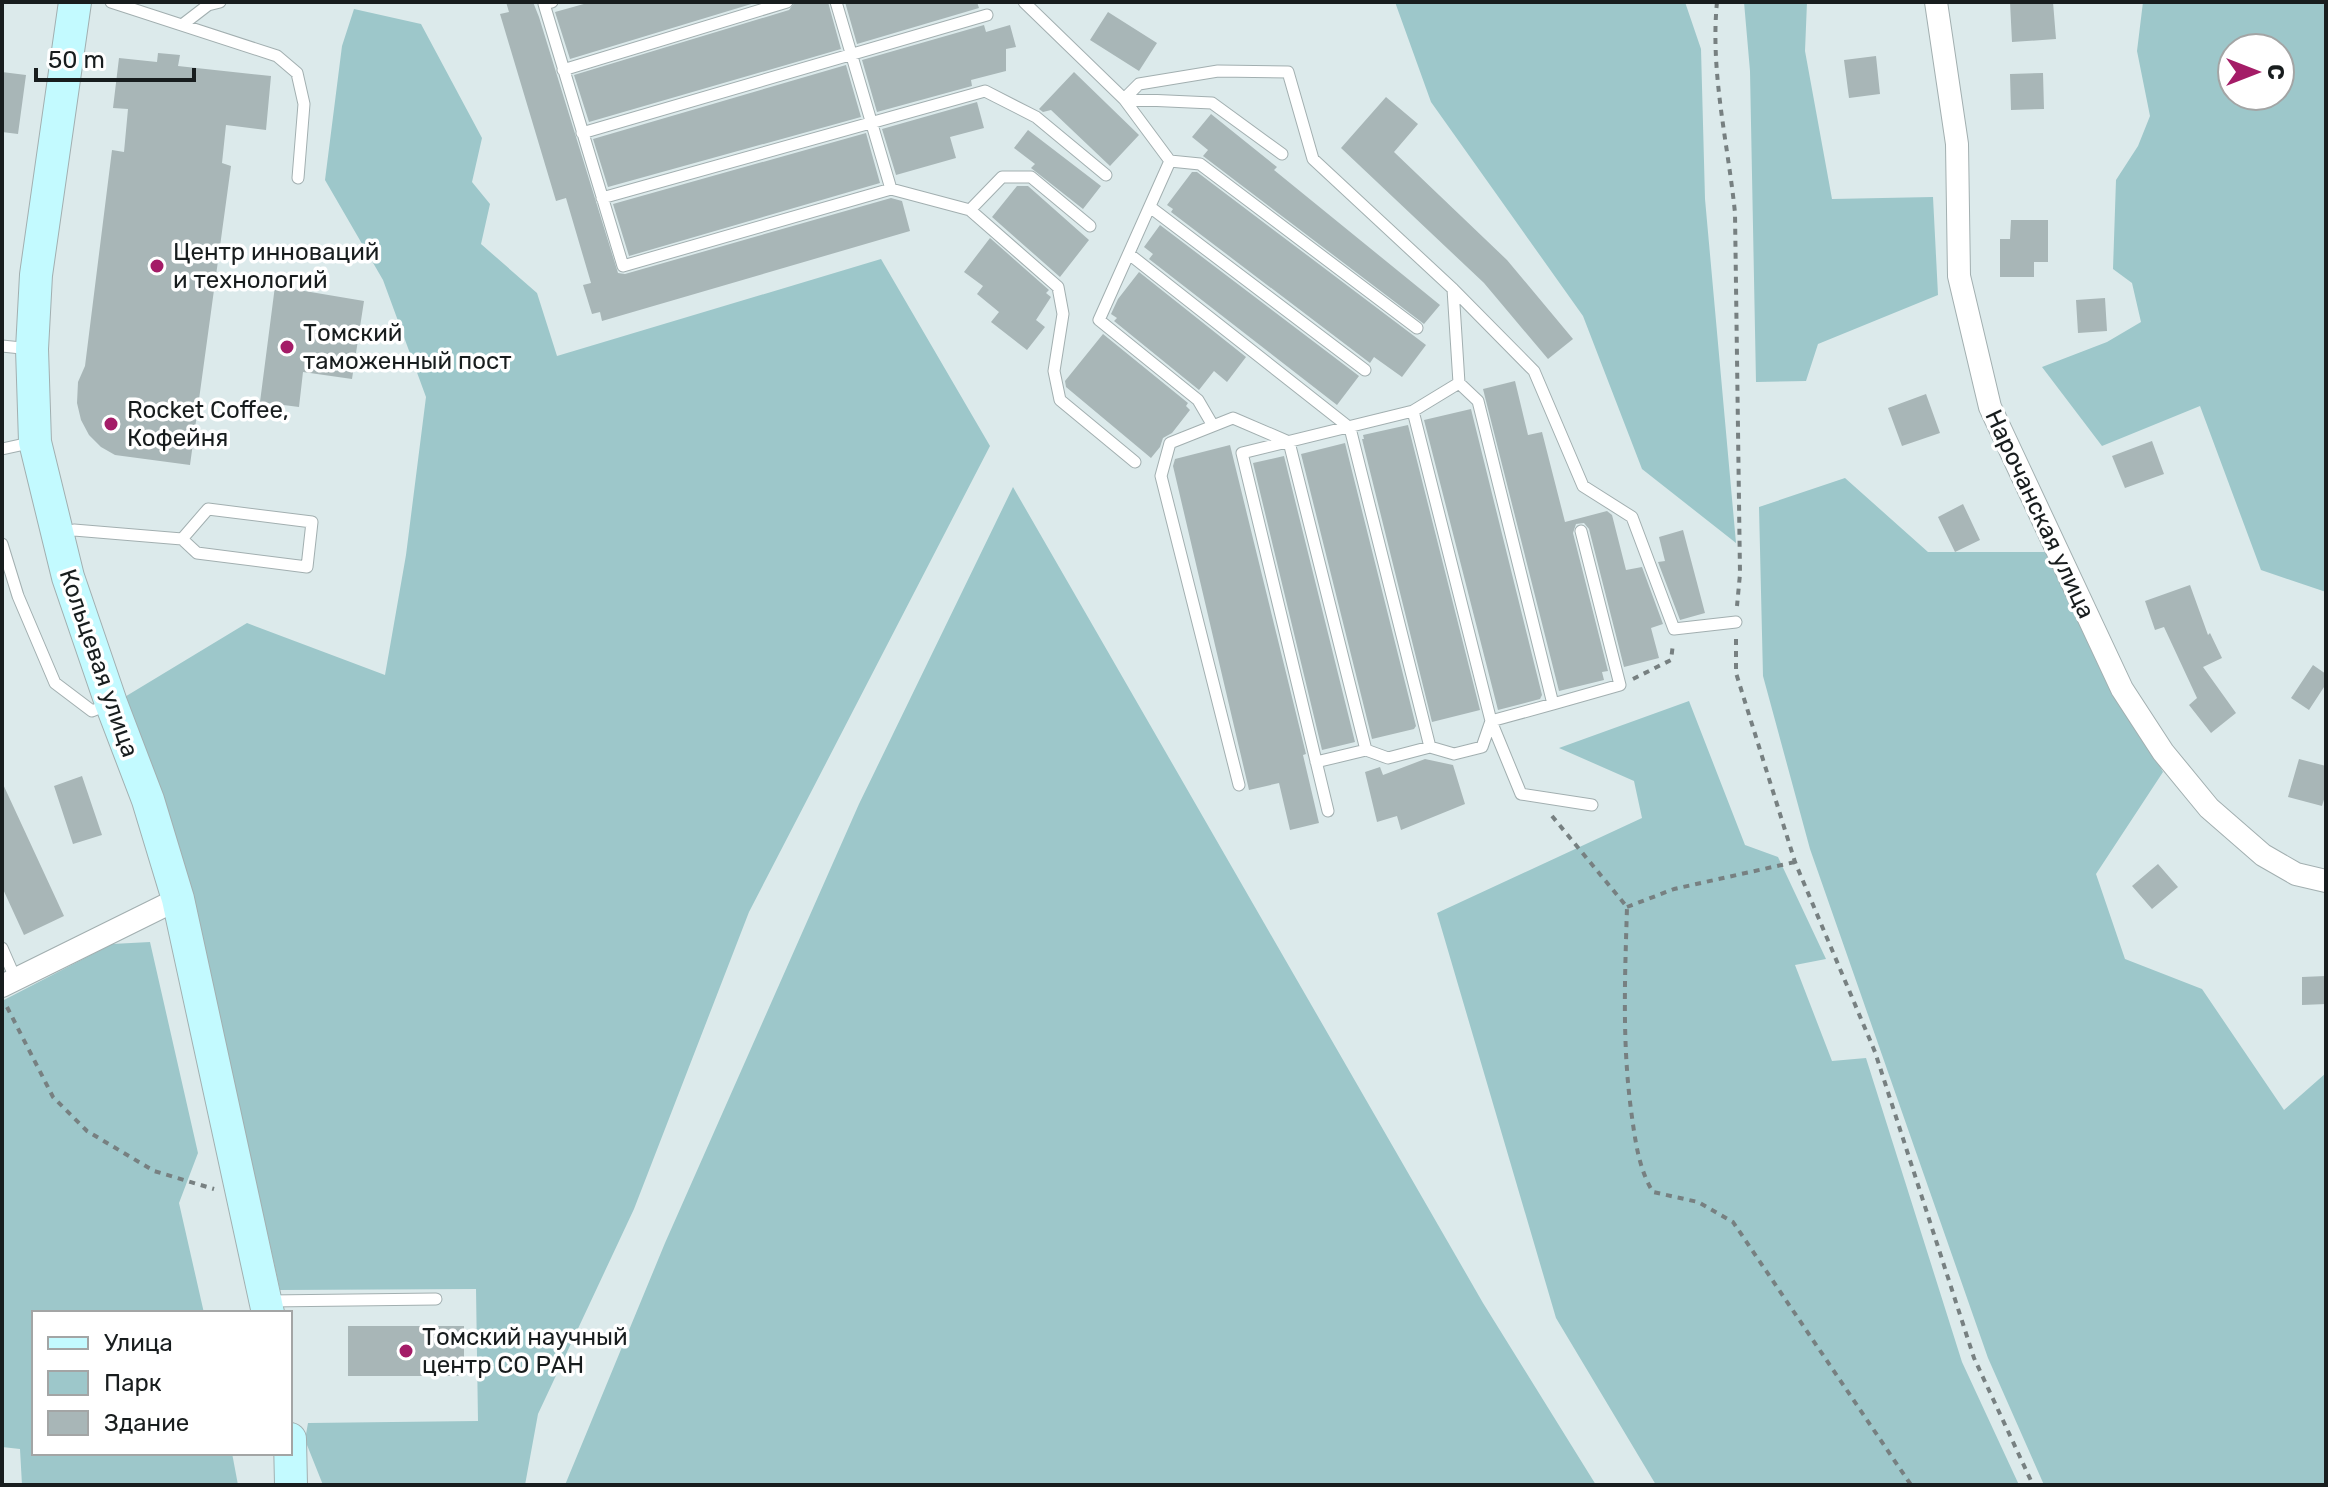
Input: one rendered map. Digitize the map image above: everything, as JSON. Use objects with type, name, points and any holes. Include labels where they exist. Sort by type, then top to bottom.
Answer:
[{"type":"street","name":"Кольцевая улица","points":[[75,2],[36,275],[17,348],[35,442],[68,577],[148,800],[178,899],[267,1307]]},
{"type":"street","name":"Нарочанская улица","points":[[1936,2],[1957,144],[1959,276],[1990,407],[2122,689],[2163,752],[2209,808],[2263,855],[2296,874],[2326,881]]},
{"type":"street","points":[[7,988],[178,899]]},
{"type":"street","points":[[290,1455],[291,1485]]},
{"type":"lane","points":[[111,2],[277,56],[297,73],[304,104],[298,178]]},
{"type":"lane","points":[[182,25],[208,5],[220,2]]},
{"type":"lane","points":[[563,70],[787,2]]},
{"type":"lane","points":[[836,2],[891,189]]},
{"type":"lane","points":[[1024,2],[1124,99],[1170,161],[1200,164],[1417,328]]},
{"type":"lane","points":[[546,3],[563,70],[623,266],[891,189],[970,210],[1058,287],[1063,314],[1054,371],[1060,400],[1135,462]]},
{"type":"lane","points":[[582,133],[987,15]]},
{"type":"lane","points":[[1124,99],[1139,84],[1218,71],[1288,72],[1313,159],[1453,289],[1534,371],[1583,486],[1632,517],[1674,629],[1736,622]]},
{"type":"lane","points":[[602,198],[985,91],[1036,117],[1106,175]]},
{"type":"lane","points":[[1124,99],[1212,103],[1282,154]]},
{"type":"lane","points":[[1170,161],[1099,320],[1198,400],[1212,424]]},
{"type":"lane","points":[[970,210],[1002,177],[1031,177],[1090,226]]},
{"type":"lane","points":[[1150,207],[1365,370]]},
{"type":"lane","points":[[1129,254],[1350,428],[1430,747]]},
{"type":"lane","points":[[1453,289],[1459,383],[1478,401],[1553,704]]},
{"type":"lane","points":[[1328,811],[1242,453],[1413,411],[1459,383]]},
{"type":"lane","points":[[1413,411],[1491,721],[1521,794],[1592,805]]},
{"type":"lane","points":[[1239,785],[1161,476],[1170,443],[1233,418],[1289,442]]},
{"type":"lane","points":[[2,449],[35,442]]},
{"type":"lane","points":[[1289,442],[1366,750]]},
{"type":"lane","points":[[57,535],[74,530],[182,539],[197,553],[307,567],[312,522],[208,509],[182,539]]},
{"type":"lane","points":[[1491,721],[1620,685],[1581,531]]},
{"type":"lane","points":[[2,544],[18,596],[55,683],[92,711],[111,703]]},
{"type":"lane","points":[[1316,762],[1366,750],[1388,758],[1430,747],[1454,754],[1482,747],[1491,721]]},
{"type":"lane","points":[[2,948],[7,988]]},
{"type":"lane","points":[[267,1307],[436,1299]]},
{"type":"path","points":[[1717,2],[1714,37],[1735,213],[1740,574],[1736,673],[1795,862],[1875,1052],[1974,1358],[2033,1485]]},
{"type":"path","points":[[1620,685],[1671,660],[1674,629]]},
{"type":"path","points":[[1535,796],[1627,907],[1623,1018],[1625,1067],[1634,1134],[1644,1178],[1653,1192],[1698,1202],[1733,1222],[1911,1485]]},
{"type":"path","points":[[1627,907],[1674,889],[1795,862]]},
{"type":"path","points":[[7,988],[53,1097],[87,1131],[154,1171],[214,1189]]},
{"type":"green space","points":[[1395,2],[1685,2],[1701,49],[1705,199],[1736,543],[1642,469],[1583,316],[1431,102]]},
{"type":"green space","points":[[1744,2],[1807,2],[1805,51],[1832,199],[1933,197],[1938,295],[1818,344],[1806,381],[1756,382],[1750,71]]},
{"type":"green space","points":[[2143,2],[2326,2],[2326,592],[2261,570],[2200,406],[2102,446],[2042,367],[2107,342],[2141,322],[2132,283],[2113,269],[2116,180],[2138,146],[2150,116],[2137,51]]},
{"type":"green space","points":[[354,9],[421,24],[482,138],[472,182],[490,204],[481,244],[537,293],[557,356],[881,259],[990,446],[749,912],[634,1209],[538,1414],[525,1485],[323,1485],[305,1440],[308,1423],[478,1421],[476,1289],[280,1290],[192,892],[123,698],[247,623],[385,675],[406,555],[426,397],[383,280],[325,180],[342,46]]},
{"type":"green space","points":[[1845,478],[1928,552],[2046,552],[2163,772],[2096,874],[2125,959],[2202,989],[2284,1110],[2326,1073],[2326,1485],[2044,1485],[1988,1358],[1810,849],[1763,676],[1759,507]]},
{"type":"green space","points":[[1013,487],[1483,1303],[1596,1485],[565,1485],[665,1243],[859,804]]},
{"type":"green space","points":[[1689,701],[1745,845],[1778,857],[1826,959],[1795,965],[1832,1061],[1866,1058],[1962,1362],[2019,1485],[1656,1485],[1556,1318],[1437,913],[1642,818],[1634,781],[1559,748]]},
{"type":"green space","points":[[150,942],[198,1153],[179,1203],[204,1311],[32,1311],[32,1455],[232,1455],[238,1485],[22,1485],[20,1449],[2,1447],[2,1001],[112,944]]},
{"type":"building","points":[[506,2],[533,2],[618,273],[625,274],[891,198],[902,201],[910,231],[602,321],[600,312],[592,314],[583,285],[591,283],[566,198],[556,201],[500,14],[509,12]]},
{"type":"building","points":[[591,2],[758,2],[570,59],[555,12]]},
{"type":"building","points":[[795,2],[828,2],[841,49],[589,122],[574,75],[789,10]]},
{"type":"building","points":[[845,2],[977,2],[979,8],[857,44]]},
{"type":"building","points":[[2010,2],[2053,2],[2056,39],[2012,42]]},
{"type":"building","points":[[1108,12],[1157,43],[1139,71],[1090,40]]},
{"type":"building","points":[[984,25],[986,32],[1010,25],[1016,47],[1006,49],[1006,71],[971,80],[972,86],[877,112],[862,60]]},
{"type":"building","name":"Центр инноваций и технологий","points":[[158,53],[180,55],[178,66],[271,76],[266,130],[226,125],[222,163],[231,166],[190,465],[115,455],[89,435],[77,403],[78,382],[85,366],[112,150],[124,152],[128,109],[113,108],[119,58],[157,62]]},
{"type":"building","points":[[1876,56],[1880,94],[1849,98],[1844,60]]},
{"type":"building","points":[[846,65],[861,117],[608,187],[593,139]]},
{"type":"building","points":[[2,72],[26,75],[18,134],[2,132]]},
{"type":"building","points":[[1074,72],[1139,135],[1110,166],[1051,110],[1043,112],[1039,109]]},
{"type":"building","points":[[2043,73],[2044,109],[2011,110],[2010,74]]},
{"type":"building","points":[[1386,97],[1418,124],[1394,152],[1507,260],[1573,339],[1548,359],[1484,283],[1341,148]]},
{"type":"building","points":[[977,102],[984,128],[950,137],[956,158],[896,175],[882,129]]},
{"type":"building","points":[[1211,114],[1277,167],[1274,170],[1440,305],[1424,324],[1203,156],[1208,150],[1192,137]]},
{"type":"building","points":[[1028,130],[1101,186],[1083,209],[1031,168],[1035,164],[1014,148]]},
{"type":"building","points":[[866,133],[880,183],[629,256],[613,204]]},
{"type":"building","points":[[1192,172],[1197,172],[1426,345],[1402,377],[1374,357],[1370,363],[1171,212],[1173,209],[1167,205]]},
{"type":"building","points":[[1017,186],[1028,186],[1089,240],[1060,277],[992,217]]},
{"type":"building","points":[[2011,220],[2048,220],[2048,262],[2034,262],[2034,277],[2000,277],[2000,239],[2010,239]]},
{"type":"building","points":[[1160,225],[1359,376],[1337,405],[1149,259],[1153,254],[1144,247]]},
{"type":"building","points":[[990,238],[1049,290],[1046,293],[1051,297],[1036,320],[1045,327],[1027,350],[991,322],[999,312],[977,294],[983,286],[964,272]]},
{"type":"building","points":[[1139,272],[1246,357],[1227,382],[1214,371],[1199,390],[1114,321],[1117,318],[1111,314],[1118,299]]},
{"type":"building","points":[[275,286],[364,301],[352,379],[303,372],[299,407],[260,402]]},
{"type":"building","points":[[2105,298],[2107,331],[2078,333],[2076,300]]},
{"type":"building","points":[[1103,334],[1188,403],[1186,406],[1190,410],[1172,433],[1163,438],[1151,458],[1066,387],[1065,381]]},
{"type":"building","points":[[1515,381],[1528,435],[1542,432],[1565,522],[1607,511],[1612,515],[1626,570],[1642,567],[1663,624],[1651,628],[1659,658],[1624,667],[1589,529],[1584,523],[1576,524],[1573,533],[1608,671],[1602,672],[1604,680],[1559,691],[1483,389]]},
{"type":"building","points":[[1926,394],[1940,433],[1902,446],[1888,408]]},
{"type":"building","points":[[1471,409],[1542,695],[1540,699],[1498,710],[1424,420]]},
{"type":"building","points":[[1408,425],[1480,710],[1432,722],[1362,439],[1363,435]]},
{"type":"building","points":[[2152,441],[2164,474],[2125,488],[2112,456]]},
{"type":"building","points":[[1345,443],[1416,726],[1372,739],[1301,454]]},
{"type":"building","points":[[1230,445],[1306,754],[1303,755],[1319,823],[1290,830],[1279,783],[1249,790],[1173,466],[1175,459]]},
{"type":"building","points":[[1284,456],[1355,742],[1322,750],[1253,463]]},
{"type":"building","points":[[1963,504],[1980,540],[1955,552],[1938,517]]},
{"type":"building","points":[[1683,530],[1705,613],[1680,620],[1658,562],[1665,561],[1659,537]]},
{"type":"building","points":[[2190,585],[2208,635],[2210,633],[2222,658],[2203,667],[2236,713],[2211,733],[2189,705],[2197,698],[2164,627],[2155,630],[2145,601]]},
{"type":"building","points":[[2313,665],[2326,674],[2326,684],[2309,710],[2291,698]]},
{"type":"building","points":[[1425,759],[1453,765],[1465,804],[1401,830],[1397,816],[1377,822],[1365,772],[1380,767],[1383,775]]},
{"type":"building","points":[[2299,759],[2326,766],[2326,793],[2322,806],[2288,797]]},
{"type":"building","points":[[82,776],[102,835],[73,844],[54,786]]},
{"type":"building","points":[[2,782],[64,916],[24,935],[2,887]]},
{"type":"building","points":[[2158,864],[2178,887],[2152,909],[2132,886]]},
{"type":"building","points":[[2326,976],[2326,1004],[2302,1005],[2302,977]]},
{"type":"building","name":"Томский научный центр СО РАН","points":[[348,1326],[464,1326],[464,1376],[348,1376]]},
{"type":"place","name":"Центр инноваций и технологий","points":[[157,266]]},
{"type":"place","name":"Томский таможенный пост","points":[[287,347]]},
{"type":"place","name":"Rocket Coffee, Кофейня","points":[[111,424]]},
{"type":"place","name":"Томский научный центр СО РАН","points":[[406,1351]]}]
